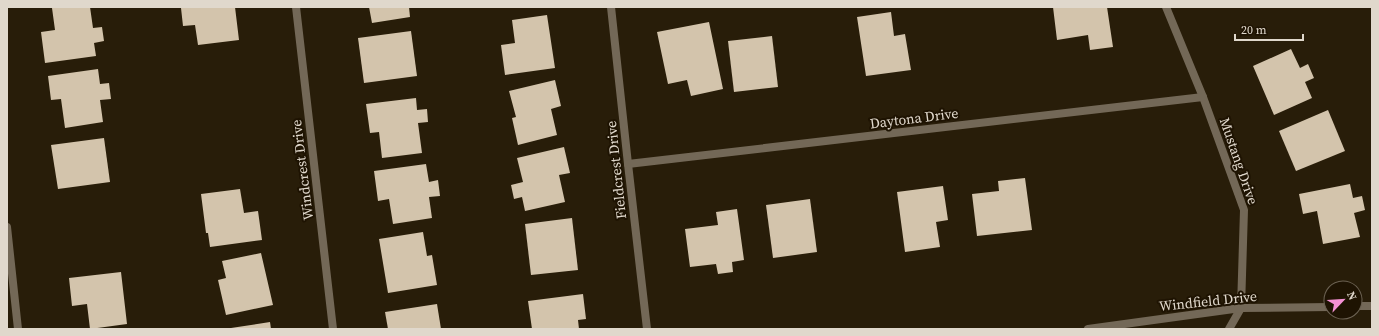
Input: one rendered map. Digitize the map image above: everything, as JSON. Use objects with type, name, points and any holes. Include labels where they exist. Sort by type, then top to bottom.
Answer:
[{"type":"street","name":"Windcrest Drive","points":[[296,7],[333,329]]},
{"type":"street","name":"Fieldcrest Drive","points":[[612,7],[647,329]]},
{"type":"street","name":"Mustang Drive","points":[[1166,7],[1204,97],[1244,210],[1241,308],[1229,329]]},
{"type":"street","name":"Daytona Drive","points":[[628,164],[1204,97]]},
{"type":"street","points":[[7,227],[18,329]]},
{"type":"street","name":"Windfield Drive","points":[[1088,329],[1241,308],[1323,307]]},
{"type":"building","points":[[90,7],[93,28],[102,27],[104,41],[94,43],[96,56],[45,63],[41,32],[55,30],[52,8]]},
{"type":"building","points":[[235,7],[239,40],[198,45],[195,25],[183,26],[181,8]]},
{"type":"building","points":[[369,7],[409,7],[410,17],[372,23]]},
{"type":"building","points":[[1053,7],[1107,7],[1113,47],[1090,50],[1088,35],[1057,40]]},
{"type":"building","points":[[891,12],[894,36],[905,34],[911,70],[866,76],[857,17]]},
{"type":"building","points":[[547,15],[555,68],[505,75],[501,45],[515,43],[512,20]]},
{"type":"building","points":[[709,22],[723,89],[691,96],[687,80],[668,84],[657,32]]},
{"type":"building","points":[[411,31],[417,76],[364,83],[358,38]]},
{"type":"building","points":[[772,36],[778,87],[734,92],[728,41]]},
{"type":"building","points":[[1291,49],[1300,68],[1308,64],[1314,78],[1305,82],[1312,98],[1274,115],[1253,66]]},
{"type":"building","points":[[98,69],[100,84],[109,83],[111,99],[100,100],[103,122],[65,128],[61,99],[51,100],[48,76]]},
{"type":"building","points":[[555,80],[561,106],[551,109],[557,135],[518,145],[512,118],[516,117],[509,91]]},
{"type":"building","points":[[416,98],[417,110],[427,109],[428,122],[418,123],[422,153],[382,158],[379,132],[370,133],[366,104]]},
{"type":"building","points":[[1328,110],[1345,151],[1296,171],[1279,131]]},
{"type":"building","points":[[104,138],[110,182],[58,189],[51,145]]},
{"type":"building","points":[[564,147],[570,173],[559,175],[565,202],[525,211],[522,197],[514,199],[511,185],[523,182],[517,158]]},
{"type":"building","points":[[426,164],[429,182],[438,180],[440,196],[429,197],[432,218],[393,224],[389,199],[378,201],[374,171]]},
{"type":"building","points":[[1025,178],[1032,230],[977,236],[972,194],[999,191],[998,181]]},
{"type":"building","points":[[1350,184],[1353,198],[1362,196],[1365,210],[1354,213],[1360,237],[1323,244],[1317,211],[1303,214],[1299,194]]},
{"type":"building","points":[[943,186],[948,220],[936,222],[940,247],[905,252],[897,192]]},
{"type":"building","points":[[240,189],[244,213],[258,211],[262,240],[210,247],[208,233],[206,233],[201,194]]},
{"type":"building","points":[[810,199],[817,252],[773,258],[766,205]]},
{"type":"building","points":[[737,209],[744,260],[732,262],[733,272],[718,274],[716,264],[690,267],[685,229],[718,225],[716,212]]},
{"type":"building","points":[[572,218],[578,270],[531,275],[525,224]]},
{"type":"building","points":[[423,232],[427,256],[432,255],[437,285],[388,293],[379,239]]},
{"type":"building","points":[[261,253],[273,305],[226,315],[218,280],[226,278],[222,261]]},
{"type":"building","points":[[121,272],[127,324],[90,329],[87,304],[72,306],[69,278]]},
{"type":"building","points":[[583,294],[586,319],[578,320],[579,329],[532,329],[528,301]]},
{"type":"building","points":[[437,304],[441,329],[388,329],[385,312]]},
{"type":"building","points":[[270,322],[271,329],[231,329],[231,328]]}]
